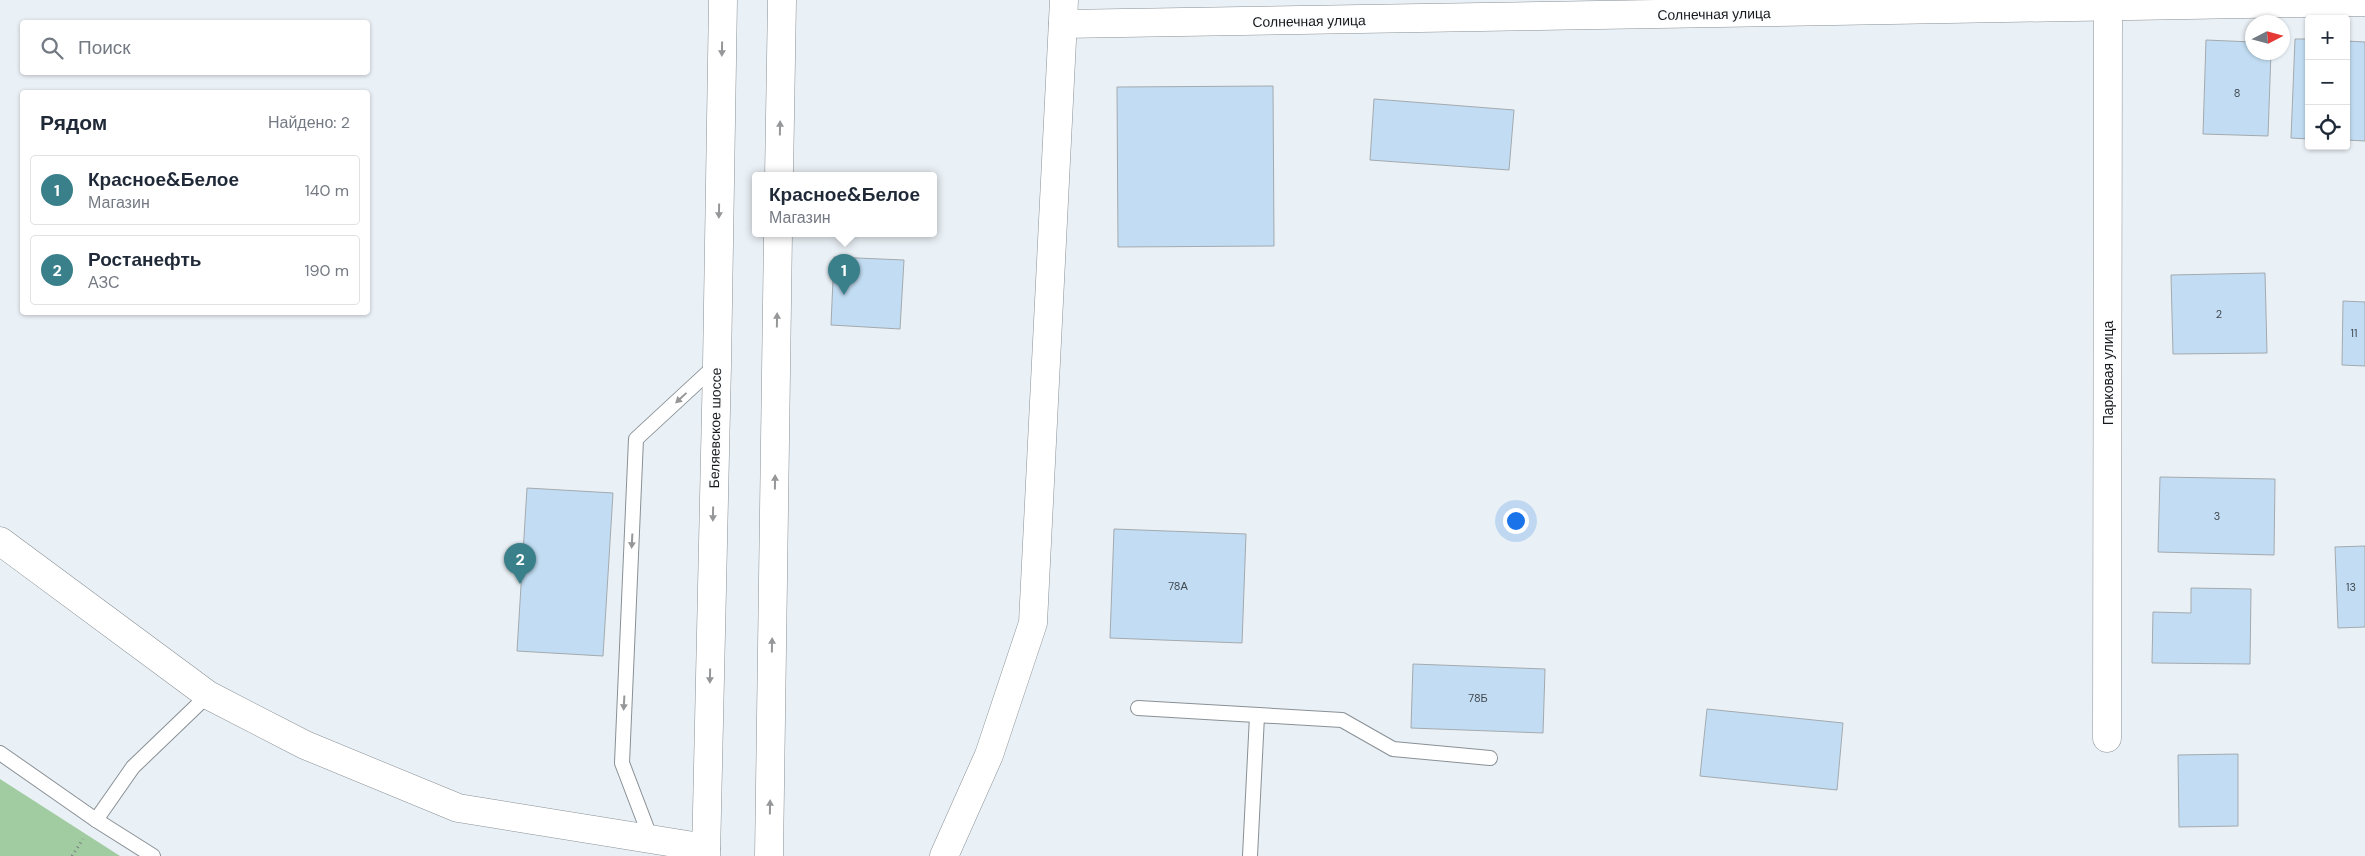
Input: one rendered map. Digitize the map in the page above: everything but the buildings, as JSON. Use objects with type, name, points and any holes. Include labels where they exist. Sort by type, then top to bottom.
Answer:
[{"type":"street","name":"Беляевское шоссе","points":[[706,852],[717,365],[722,0]]},
{"type":"street","points":[[779,172],[782,0]]},
{"type":"street","name":"Солнечная улица","points":[[1064,12],[2108,8],[2365,2]]},
{"type":"street","name":"Парковая улица","points":[[2107,738],[2108,8]]},
{"type":"street","points":[[944,856],[989,754],[1033,623],[1064,12]]},
{"type":"street","points":[[769,856],[778,237]]},
{"type":"street","points":[[0,541],[208,695],[305,745],[458,808],[651,839],[706,852]]},
{"type":"lane","points":[[651,839],[622,763],[636,439],[717,365]]},
{"type":"lane","points":[[96,820],[133,767],[208,695]]},
{"type":"lane","points":[[1138,708],[1342,720],[1393,749],[1490,758]]},
{"type":"lane","points":[[1250,856],[1257,716]]},
{"type":"lane","points":[[0,753],[96,820],[153,856]]},
{"type":"green space","points":[[0,779],[120,856],[0,856]]},
{"type":"place","name":"Красное&Белое","points":[[844,295]]},
{"type":"place","name":"Ростанефть","points":[[520,584]]}]
